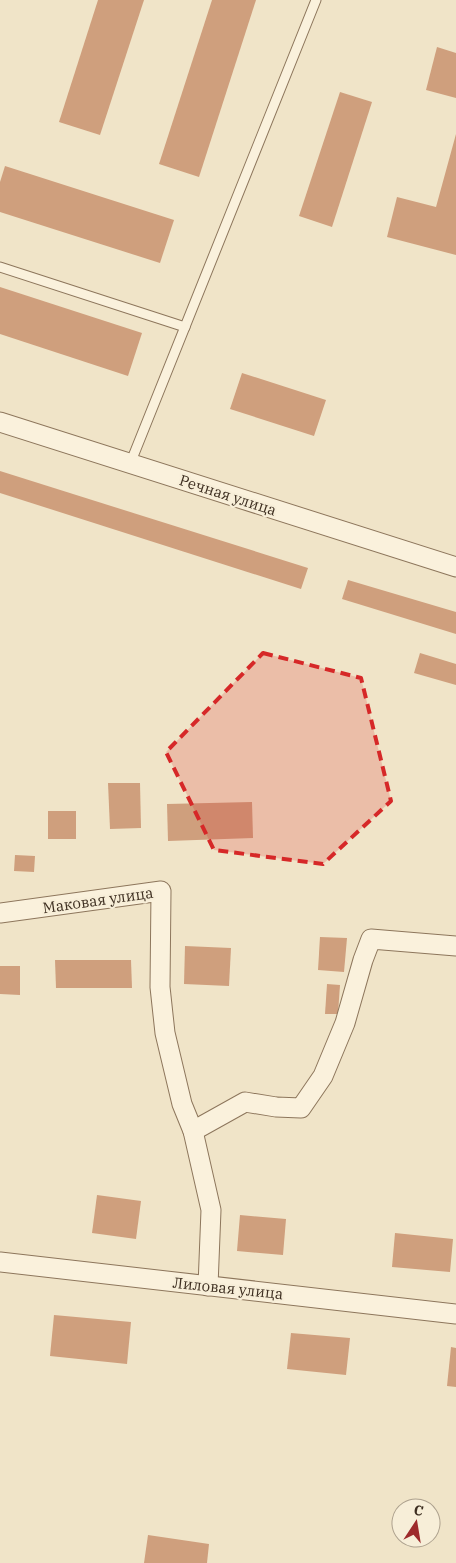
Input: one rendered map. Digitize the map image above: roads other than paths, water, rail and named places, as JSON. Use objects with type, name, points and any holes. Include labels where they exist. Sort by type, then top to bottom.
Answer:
[{"type":"street","name":"Речная улица","points":[[0,422],[456,567]]},
{"type":"street","name":"Маковая улица","points":[[0,914],[161,891],[160,987],[165,1033],[182,1104],[193,1131],[212,1210],[208,1286]]},
{"type":"street","points":[[193,1131],[246,1102],[276,1107],[301,1108],[323,1076],[345,1023],[371,939],[456,946]]},
{"type":"street","name":"Лиловая улица","points":[[0,1262],[456,1314]]},
{"type":"lane","points":[[130,464],[316,0]]},
{"type":"lane","points":[[0,267],[185,327]]}]
